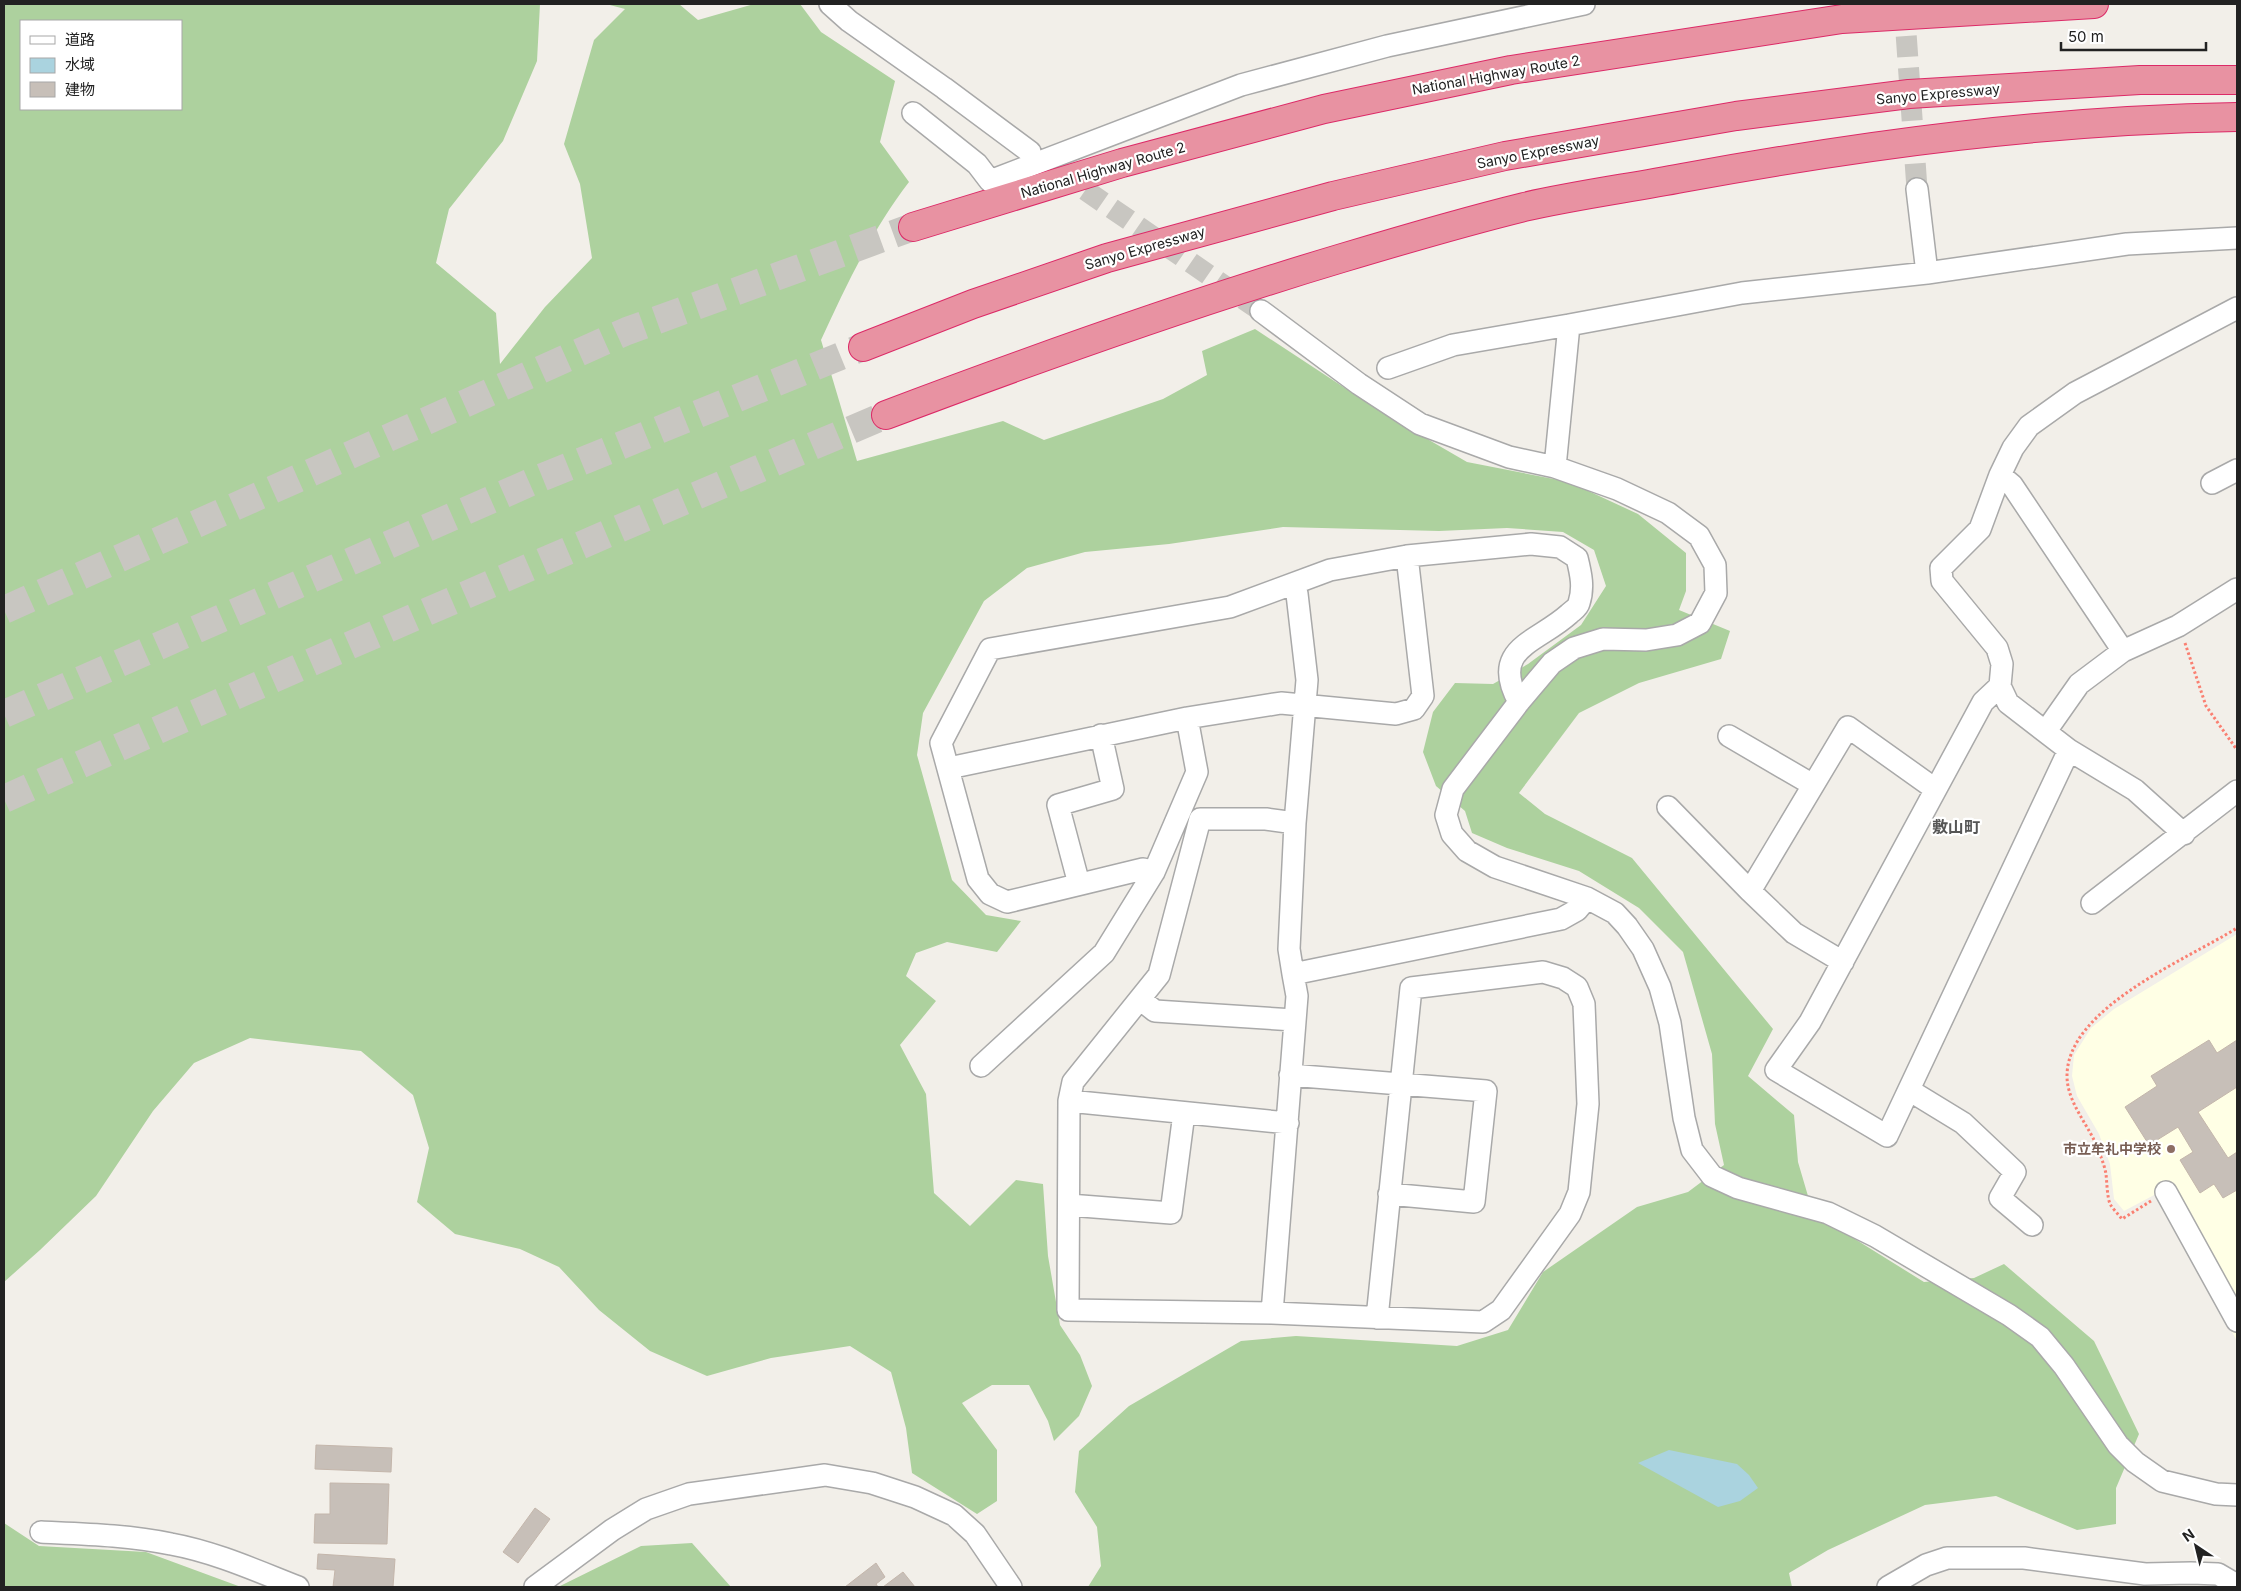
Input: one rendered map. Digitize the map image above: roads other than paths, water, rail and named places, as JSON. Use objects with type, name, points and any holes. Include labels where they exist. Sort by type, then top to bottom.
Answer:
[{"type":"highway","name":"National Highway Route 2","points":[[913,227],[1122,163],[1324,109],[1511,70],[1842,19],[2094,4]]},
{"type":"highway","name":"Sanyo Expressway","points":[[863,348],[973,304],[1107,258],[1333,196],[1505,156],[1736,116],[1908,94],[2140,80],[2232,80]]},
{"type":"highway","points":[[886,415],[1026,362],[1246,286],[1408,238],[1526,207],[1754,165],[1929,138],[2040,126],[2155,119],[2232,117]]},
{"type":"street","points":[[830,4],[849,21],[1030,152]]},
{"type":"street","points":[[913,113],[977,164],[990,181],[1241,85],[1386,46],[1584,4]]},
{"type":"street","points":[[1917,189],[1927,273]]},
{"type":"street","points":[[1388,368],[1453,346],[1742,293],[1927,273],[2127,244],[2237,238]]},
{"type":"street","points":[[2184,834],[2135,790],[2069,750],[2008,703],[2000,686],[2002,664],[1997,648],[1942,582],[1941,568],[1980,529],[2000,475],[2013,448],[2029,426],[2075,394],[2237,308]]},
{"type":"street","points":[[1261,311],[1359,384],[1420,424],[1509,457],[1554,467],[1617,488],[1668,513],[1699,536],[1715,565],[1716,593],[1700,623],[1677,636],[1646,640],[1603,639],[1574,648],[1552,663],[1518,702],[1453,789],[1446,815],[1452,834],[1467,851],[1496,867],[1587,898],[1615,913],[1627,926],[1643,949],[1660,987],[1670,1023],[1684,1118],[1692,1150],[1712,1176],[1738,1188],[1828,1213],[1875,1236],[2009,1315],[2040,1337],[2064,1366],[2118,1445],[2135,1462],[2162,1481],[2216,1494],[2237,1495]]},
{"type":"street","points":[[1554,467],[1569,325]]},
{"type":"street","points":[[2212,483],[2237,470]]},
{"type":"street","points":[[2000,475],[2012,486],[2123,651]]},
{"type":"street","points":[[1154,872],[1143,869],[1007,902],[990,894],[978,879],[941,743],[990,649],[1230,607],[1330,570],[1407,556],[1532,544],[1560,548],[1577,558],[1583,582],[1579,606],[1560,623],[1522,646],[1508,667],[1510,687],[1518,702]]},
{"type":"street","points":[[949,768],[1101,735],[1281,702],[1396,714],[1414,709],[1423,696],[1407,556]]},
{"type":"street","points":[[1272,1313],[1297,996],[1289,949],[1295,823],[1307,680],[1297,594],[1294,584]]},
{"type":"street","points":[[2046,731],[2079,684],[2123,651],[2178,626],[2237,589]]},
{"type":"street","points":[[2000,686],[1983,702],[1810,1022],[1776,1070],[1887,1136],[2069,750]]},
{"type":"street","points":[[981,1066],[1104,953],[1154,872],[1197,772],[1187,718]]},
{"type":"street","points":[[1750,891],[1848,726],[1935,789]]},
{"type":"street","points":[[1079,884],[1058,805],[1113,789],[1101,735]]},
{"type":"street","points":[[1729,736],[1813,786]]},
{"type":"street","points":[[2092,903],[2184,834],[2237,791]]},
{"type":"street","points":[[1668,807],[1794,933],[1843,962]]},
{"type":"street","points":[[1295,823],[1266,819],[1200,819],[1159,975],[1141,1000],[1073,1082],[1069,1101],[1068,1310],[1272,1313],[1377,1318],[1483,1322],[1501,1310],[1570,1214],[1579,1192],[1588,1104],[1584,1004],[1578,987],[1563,978],[1543,972],[1411,988],[1377,1318]]},
{"type":"street","points":[[1293,974],[1561,919],[1577,910],[1587,898]]},
{"type":"street","points":[[1141,1000],[1155,1011],[1294,1020]]},
{"type":"street","points":[[1290,1075],[1486,1091],[1474,1202],[1389,1194]]},
{"type":"street","points":[[1909,1090],[1963,1123],[2015,1172],[2000,1198],[2032,1224]]},
{"type":"street","points":[[1069,1101],[1288,1123]]},
{"type":"street","points":[[1069,1205],[1171,1212],[1184,1113]]},
{"type":"street","points":[[2166,1192],[2237,1321]]},
{"type":"street","points":[[535,1587],[612,1530],[646,1509],[689,1494],[824,1475],[872,1483],[915,1497],[954,1515],[975,1534],[1011,1587]]},
{"type":"street","points":[[41,1532],[118,1536],[172,1544],[222,1557],[298,1587]]},
{"type":"street","points":[[1888,1587],[1926,1564],[1947,1558],[2024,1558],[2161,1581],[2190,1573],[2218,1574],[2237,1585]]},
{"type":"water","points":[[1669,1450],[1737,1464],[1749,1475],[1758,1488],[1740,1501],[1718,1507],[1638,1463]]},
{"type":"tunnel","points":[[1904,4],[1917,189]]},
{"type":"tunnel","points":[[1059,172],[1261,311]]},
{"type":"tunnel","points":[[4,610],[627,331],[913,227]]},
{"type":"tunnel","points":[[4,714],[538,479],[863,347]]},
{"type":"tunnel","points":[[4,799],[444,604],[886,415]]},
{"type":"place","name":"市立牟礼中学校","points":[[2171,1149]]},
{"type":"district","name":"敷山町","points":[[1956,827]]}]
